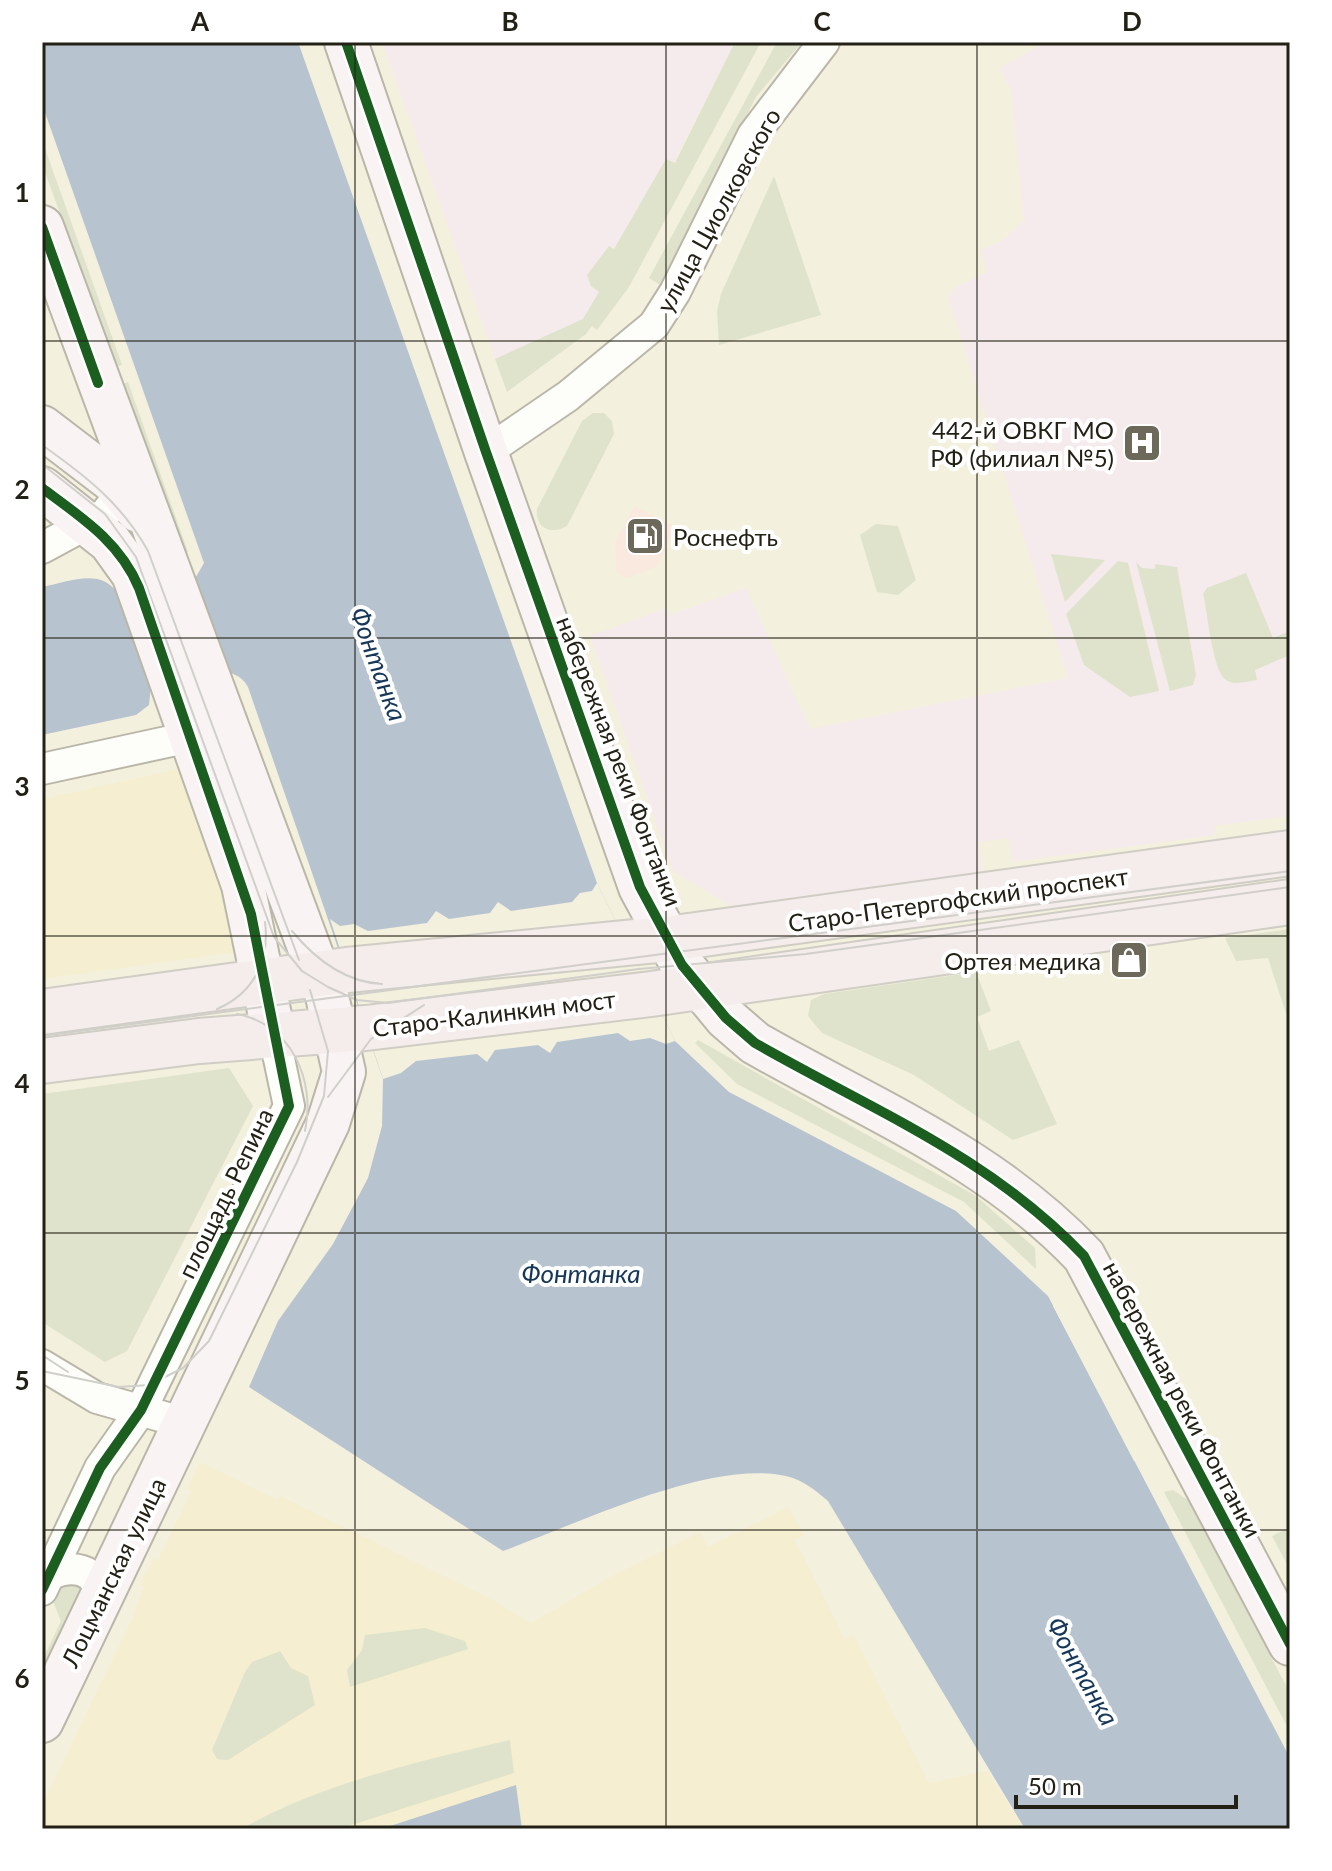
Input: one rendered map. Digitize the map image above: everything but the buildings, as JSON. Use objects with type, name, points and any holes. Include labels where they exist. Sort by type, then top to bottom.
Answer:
[{"type":"main road","name":"Старо-Петергофский проспект","points":[[647,941],[1290,853]]},
{"type":"main road","name":"Старо-Петергофский проспект","points":[[651,994],[1290,902]]},
{"type":"main road","points":[[42,1012],[333,972],[647,941]]},
{"type":"main road","name":"Старо-Калинкин мост","points":[[352,1029],[651,994]]},
{"type":"main road","points":[[42,1061],[352,1029]]},
{"type":"street","name":"набережная реки Фонтанки","points":[[346,42],[635,874],[647,941],[700,987],[726,1018],[755,1043],[971,1161],[1055,1226],[1084,1256],[1290,1644]]},
{"type":"street","name":"улица Циолковского","points":[[486,452],[568,396],[654,325],[675,292],[753,135],[824,42]]},
{"type":"street","points":[[42,227],[149,524],[155,585],[209,732],[333,972],[352,1029],[333,1111],[185,1423],[97,1398],[42,1365]]},
{"type":"street","points":[[42,427],[114,482],[149,524]]},
{"type":"street","points":[[42,548],[90,523],[114,502],[113,427]]},
{"type":"street","points":[[42,488],[90,523],[126,562],[155,585]]},
{"type":"street","points":[[42,769],[209,732]]},
{"type":"street","points":[[209,732],[264,983]]},
{"type":"street","name":"площадь Репина","points":[[141,1410],[289,1106],[264,983]]},
{"type":"street","points":[[46,1582],[100,1468],[141,1410]]},
{"type":"street","name":"Лоцманская улица","points":[[42,1721],[185,1423]]},
{"type":"street","points":[[46,1582],[75,1567],[89,1573],[99,1583],[101,1596]]},
{"type":"shaded area","points":[[382,42],[735,42],[586,334],[507,392]]},
{"type":"shaded area","name":"442-й ОВКГ МО РФ (филиал №5)","points":[[1047,42],[1290,43],[1290,816],[1214,826],[1215,835],[1012,862],[1009,838],[979,842],[983,874],[733,907],[673,871],[590,636],[667,608],[670,615],[746,588],[810,729],[1068,678],[948,297],[957,287],[987,272],[981,250],[1002,241],[1024,221],[1011,90],[999,68]]},
{"type":"shaded area","name":"Роснефть","points":[[634,506],[675,527],[657,567],[627,578],[616,571],[615,543]]},
{"type":"shaded area","points":[[184,768],[244,932],[236,952],[42,979],[42,799]]},
{"type":"shaded area","points":[[200,1462],[278,1500],[281,1496],[495,1601],[531,1623],[614,1575],[700,1532],[708,1547],[789,1507],[804,1535],[795,1540],[845,1639],[854,1635],[929,1783],[987,1771],[1025,1829],[522,1829],[516,1785],[381,1829],[42,1829],[42,1805],[132,1619],[144,1587],[140,1584],[153,1559],[158,1560],[191,1491],[187,1489]]},
{"type":"green space","points":[[735,42],[761,42],[629,287],[597,330],[592,326],[586,334],[507,392],[495,359],[583,319],[599,292],[591,286],[587,275],[609,246],[614,249],[666,159],[675,163]]},
{"type":"green space","points":[[777,42],[802,42],[756,97],[660,285],[649,278]]},
{"type":"green space","points":[[42,140],[122,365],[116,367],[42,164]]},
{"type":"green space","points":[[774,176],[821,315],[719,345],[717,311],[721,294]]},
{"type":"green space","points":[[128,382],[188,552],[183,557],[122,384]]},
{"type":"green space","points":[[593,413],[604,413],[612,421],[614,434],[567,526],[550,530],[542,526],[537,509],[582,421]]},
{"type":"green space","points":[[876,524],[898,526],[916,580],[898,595],[877,592],[860,535]]},
{"type":"green space","points":[[1051,554],[1105,560],[1065,602]]},
{"type":"green space","points":[[1118,561],[1128,563],[1159,691],[1130,697],[1084,665],[1066,614]]},
{"type":"green space","points":[[1136,562],[1142,568],[1155,569],[1155,564],[1177,567],[1196,675],[1193,685],[1170,691]]},
{"type":"green space","points":[[1246,573],[1273,638],[1290,631],[1290,655],[1255,670],[1257,680],[1233,683],[1226,680],[1217,665],[1203,594],[1207,588]]},
{"type":"green space","points":[[1290,929],[1290,1026],[1268,958],[1236,961],[1225,938]]},
{"type":"green space","points":[[976,972],[991,1011],[977,1017],[989,1051],[1019,1040],[1057,1124],[1013,1140],[914,1075],[822,1033],[808,1016],[811,1000],[824,994]]},
{"type":"green space","points":[[698,1040],[976,1196],[1035,1248],[1036,1269],[964,1202],[737,1084],[695,1043]]},
{"type":"green space","points":[[229,1068],[253,1106],[127,1351],[105,1362],[42,1322],[42,1094]]},
{"type":"green space","points":[[1173,1490],[1188,1500],[1290,1693],[1290,1732],[1164,1492]]},
{"type":"green space","points":[[1290,1527],[1290,1570],[1272,1536]]},
{"type":"green space","points":[[75,1582],[87,1592],[42,1696],[42,1661],[61,1621],[52,1599],[58,1586]]},
{"type":"green space","points":[[425,1628],[465,1641],[468,1649],[350,1687],[347,1670],[362,1650],[365,1635]]},
{"type":"green space","points":[[280,1651],[291,1668],[308,1676],[315,1705],[228,1760],[217,1759],[212,1750],[245,1672],[252,1662]]},
{"type":"green space","points":[[510,1740],[514,1773],[339,1829],[241,1829],[305,1798],[372,1775]]},
{"type":"water","name":"Фонтанка","points":[[42,42],[298,42],[597,883],[675,1041],[729,1092],[956,1211],[1048,1296],[1290,1758],[1290,1829],[1025,1829],[828,1501],[798,1480],[755,1473],[682,1485],[503,1551],[249,1387],[278,1321],[333,1244],[368,1178],[382,1126],[383,1079],[248,687],[240,678],[217,671],[151,686],[149,705],[136,715],[42,735],[42,587],[85,578],[95,579],[104,581],[119,596],[193,582],[204,563],[42,104]]},
{"type":"water","points":[[516,1785],[522,1829],[381,1829]]},
{"type":"pier","points":[[597,883],[675,1041],[666,1044],[650,1038],[630,1041],[618,1033],[557,1042],[550,1053],[538,1045],[495,1050],[487,1062],[477,1054],[416,1061],[401,1073],[383,1079],[330,919],[340,926],[354,924],[368,931],[427,923],[436,911],[449,919],[490,913],[498,902],[511,911],[572,902],[580,893],[592,891]]},
{"type":"pier","points":[[1056,1304],[1137,1459],[1134,1461],[1053,1306]]},
{"type":"tram line","points":[[42,445],[102,492],[127,519],[148,551],[299,960]]},
{"type":"tram line","points":[[42,464],[105,514],[136,557],[274,937],[302,971],[357,1000],[388,1003],[639,969],[806,954],[1290,887]]},
{"type":"tram line","points":[[42,1036],[1290,871]]},
{"type":"tram line","points":[[217,1009],[241,994],[257,974],[265,949],[265,922]]},
{"type":"tram line","points":[[292,931],[321,960],[343,974],[382,984]]},
{"type":"tram line","points":[[42,1371],[119,1387],[149,1385],[183,1368],[209,1341],[297,1162],[324,1096],[328,1051],[310,990]]},
{"type":"tram line","points":[[328,1097],[371,1039],[424,1005]]},
{"type":"tram line","points":[[237,1014],[272,1029],[295,1057],[307,1093],[305,1131]]},
{"type":"tram line","points":[[42,1355],[68,1372]]},
{"type":"cycle path","points":[[346,42],[486,452],[640,887],[682,965],[726,1018],[755,1043],[969,1162],[1047,1221],[1084,1256],[1290,1644]]},
{"type":"cycle path","points":[[42,227],[98,383]]},
{"type":"cycle path","points":[[42,488],[85,520],[110,544],[139,588],[251,914],[289,1106],[141,1410],[100,1468],[42,1590]]},
{"type":"place","name":"442-й ОВКГ МО РФ (филиал №5)","points":[[1142,443]]},
{"type":"place","name":"Роснефть","points":[[645,536]]},
{"type":"place","name":"Ортея медика","points":[[1129,960]]}]
